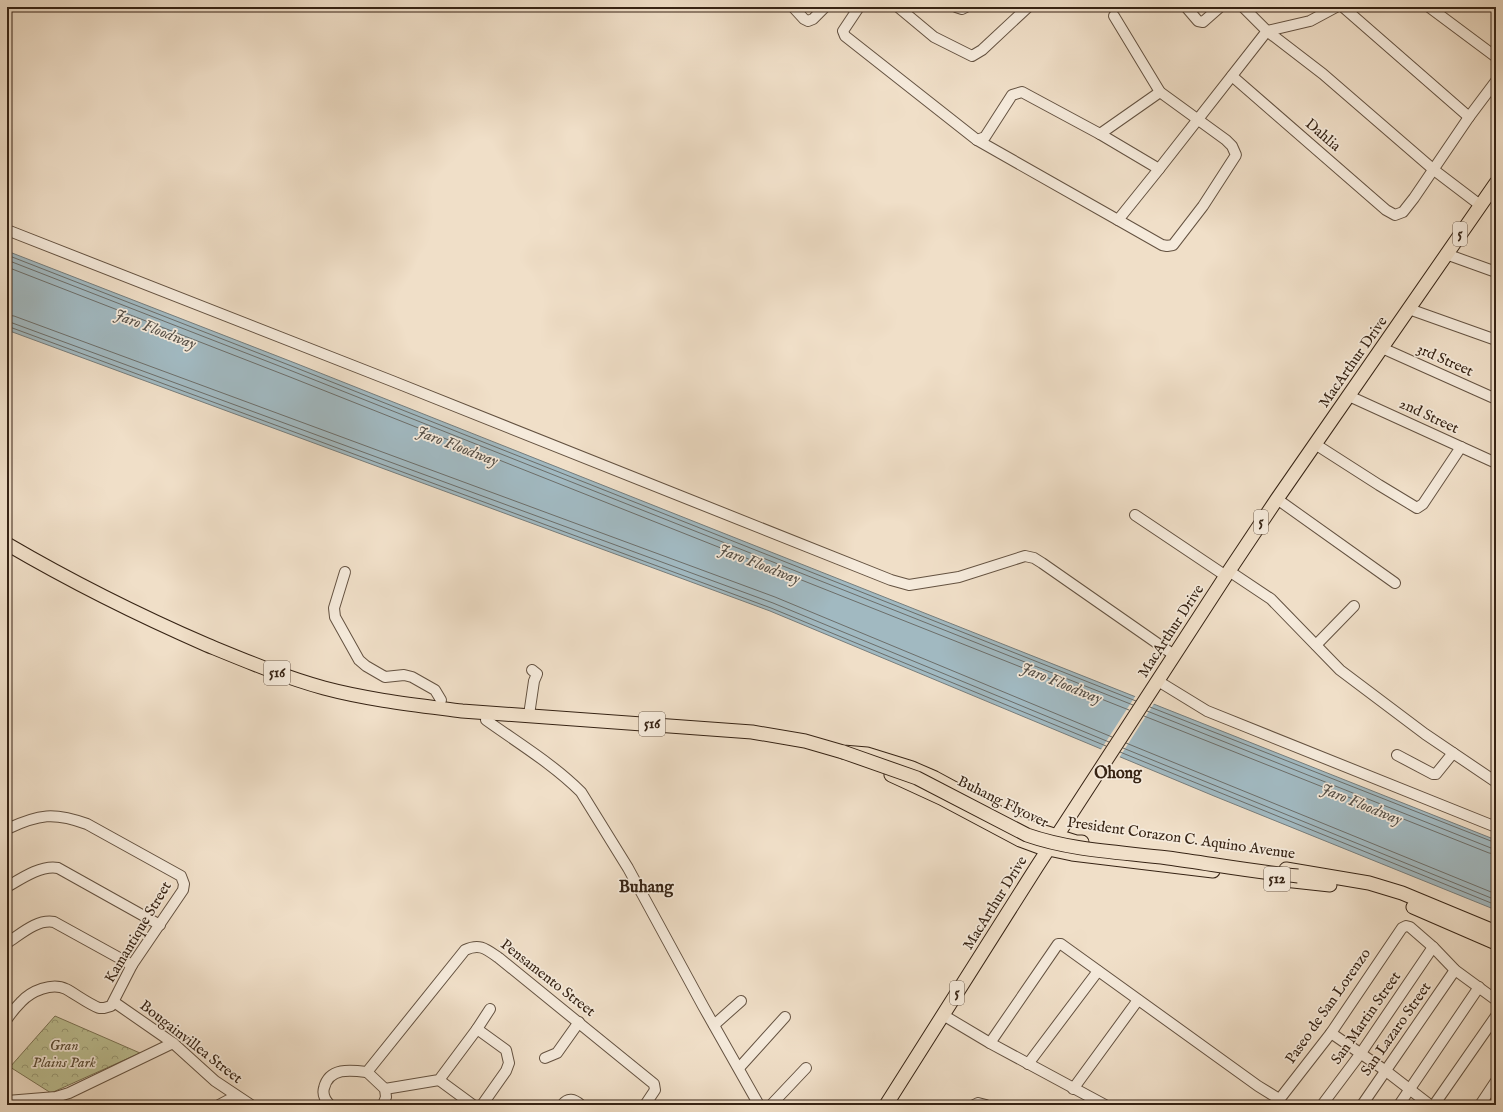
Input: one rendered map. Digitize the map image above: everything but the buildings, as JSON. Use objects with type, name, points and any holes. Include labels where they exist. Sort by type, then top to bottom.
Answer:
[{"type":"main road","name":"MacArthur Drive","points":[[886,1105],[1048,849],[1227,573],[1314,444],[1349,396],[1496,182]]},
{"type":"main road","name":"President Corazon C. Aquino Avenue","points":[[7,544],[49,569],[107,599],[201,642],[284,676],[325,688],[418,705],[458,710],[752,732],[805,741],[843,752],[867,754],[912,768],[956,788],[1022,825],[1034,830],[1076,842],[1315,878],[1399,901],[1496,943]]},
{"type":"main road","points":[[441,700],[449,707],[486,720]]},
{"type":"main road","name":"President Corazon C. Aquino Avenue","points":[[843,752],[863,766],[901,779],[1020,840],[1048,849],[1072,854],[1365,882],[1402,893],[1496,932]]},
{"type":"main road","name":"Buhang Flyover","points":[[843,752],[917,778],[1028,835],[1045,842],[1076,848],[1298,876]]},
{"type":"main road","points":[[1034,830],[1044,829],[1069,818],[1074,835],[1079,840],[1088,843]]},
{"type":"main road","points":[[1020,840],[1029,849],[1036,868],[1056,857],[1072,854]]},
{"type":"main road","name":"President Corazon C. Aquino Avenue","points":[[1298,876],[1315,878]]},
{"type":"street","points":[[792,7],[808,21],[813,19],[825,7]]},
{"type":"street","points":[[859,7],[843,31],[845,36],[977,140],[1162,245],[1172,245],[1184,232],[1211,195],[1236,155],[1232,146],[1226,140],[1160,92],[1114,16]]},
{"type":"street","points":[[898,7],[934,36],[972,56],[982,50],[1028,7]]},
{"type":"street","points":[[956,7],[962,9],[966,7]]},
{"type":"street","points":[[1186,7],[1198,21],[1203,22],[1220,7]]},
{"type":"street","points":[[1244,7],[1267,31],[1323,74],[1434,170],[1480,205]]},
{"type":"street","points":[[1118,220],[1267,31],[1310,20],[1336,7]]},
{"type":"street","points":[[1343,7],[1468,118]]},
{"type":"street","points":[[1429,7],[1496,57]]},
{"type":"street","name":"Dahlia","points":[[1232,76],[1380,205],[1395,215],[1403,212],[1434,170]]},
{"type":"street","points":[[1434,170],[1468,118],[1496,81]]},
{"type":"street","points":[[977,140],[985,137],[1012,95],[1022,92],[1100,134],[1159,169]]},
{"type":"street","points":[[1100,134],[1160,92]]},
{"type":"street","points":[[7,230],[399,384],[890,580],[909,585],[959,577],[1025,556],[1034,558],[1042,562],[1174,655]]},
{"type":"street","points":[[1446,254],[1496,272]]},
{"type":"street","points":[[1409,309],[1496,340]]},
{"type":"street","name":"3rd Street","points":[[1382,348],[1496,399]]},
{"type":"street","name":"2nd Street","points":[[1349,396],[1496,463]]},
{"type":"street","points":[[1314,444],[1417,508],[1423,504],[1461,447]]},
{"type":"street","points":[[1277,499],[1395,583]]},
{"type":"street","points":[[1135,515],[1271,599],[1340,670],[1425,734],[1496,782]]},
{"type":"street","points":[[345,572],[334,608],[335,617],[359,660],[385,677],[412,677],[435,690],[441,700]]},
{"type":"street","points":[[1316,645],[1354,606]]},
{"type":"street","points":[[529,715],[534,681],[537,674],[532,670]]},
{"type":"street","points":[[1156,682],[1207,711],[1496,827]]},
{"type":"street","points":[[486,720],[572,782],[581,792],[628,868],[714,1025],[760,1105]]},
{"type":"street","points":[[1397,755],[1433,774],[1436,774],[1453,753]]},
{"type":"street","name":"Kamantique Street","points":[[7,829],[34,818],[65,816],[88,824],[181,876],[184,884],[183,890],[160,926],[132,965],[114,1002]]},
{"type":"street","points":[[7,887],[42,870],[51,867],[58,868],[160,926]]},
{"type":"street","points":[[7,943],[40,922],[54,922],[132,965]]},
{"type":"street","name":"Paseo de San Lorenzo","points":[[1277,1102],[1331,1033],[1402,928],[1406,926],[1410,927],[1433,947]]},
{"type":"street","points":[[990,1043],[1058,944],[1064,945],[1258,1086],[1277,1102]]},
{"type":"street","name":"Pensamento Street","points":[[367,1072],[464,950],[472,946],[481,947],[494,955],[579,1022],[654,1084],[655,1090],[645,1105]]},
{"type":"street","points":[[1433,947],[1455,970],[1496,1000]]},
{"type":"street","name":"San Martin Street","points":[[1322,1105],[1361,1053],[1433,947]]},
{"type":"street","name":"San Lazaro Street","points":[[1362,1105],[1455,970]]},
{"type":"street","points":[[1028,1064],[1098,971]]},
{"type":"street","points":[[1399,1105],[1478,987]]},
{"type":"street","points":[[7,1019],[28,996],[35,992],[49,988],[64,988],[99,1008],[108,1008],[114,1002]]},
{"type":"street","points":[[1072,1088],[1138,1000]]},
{"type":"street","points":[[714,1025],[741,1001]]},
{"type":"street","name":"Bougainvillea Street","points":[[114,1002],[173,1043],[206,1074],[251,1105]]},
{"type":"street","points":[[385,1089],[439,1080],[490,1009]]},
{"type":"street","points":[[943,1015],[990,1043],[1105,1105]]},
{"type":"street","points":[[1434,1105],[1496,1016]]},
{"type":"street","points":[[739,1068],[785,1017]]},
{"type":"street","points":[[545,1058],[557,1053],[579,1022]]},
{"type":"street","points":[[477,1029],[506,1050],[509,1063],[506,1071],[482,1105]]},
{"type":"street","points":[[1331,1033],[1386,1071],[1430,1105]]},
{"type":"street","points":[[7,1101],[56,1097],[69,1093],[173,1043]]},
{"type":"street","points":[[771,1105],[806,1068]]},
{"type":"street","points":[[330,1105],[326,1102],[323,1096],[326,1082],[332,1074],[350,1070],[367,1072],[385,1089],[386,1097],[383,1105]]},
{"type":"street","points":[[439,1080],[473,1105]]},
{"type":"street","points":[[1480,1105],[1496,1081]]},
{"type":"street","points":[[219,1105],[236,1096]]},
{"type":"street","points":[[562,1105],[569,1099],[575,1100],[581,1105]]},
{"type":"street","points":[[974,1105],[978,1103],[986,1105]]},
{"type":"green space","name":"Gran Plains Park","points":[[55,1016],[140,1053],[51,1093],[10,1067]]},
{"type":"water","name":"Jaro Floodway","points":[[7,251],[295,363],[1496,840],[1496,910],[1214,796],[770,611],[7,330]]},
{"type":"pier","points":[[1136,695],[1155,702],[1119,758],[1100,751]]},
{"type":"district","name":"Ohong","points":[[1118,774]]},
{"type":"district","name":"Buhang","points":[[646,887]]}]
